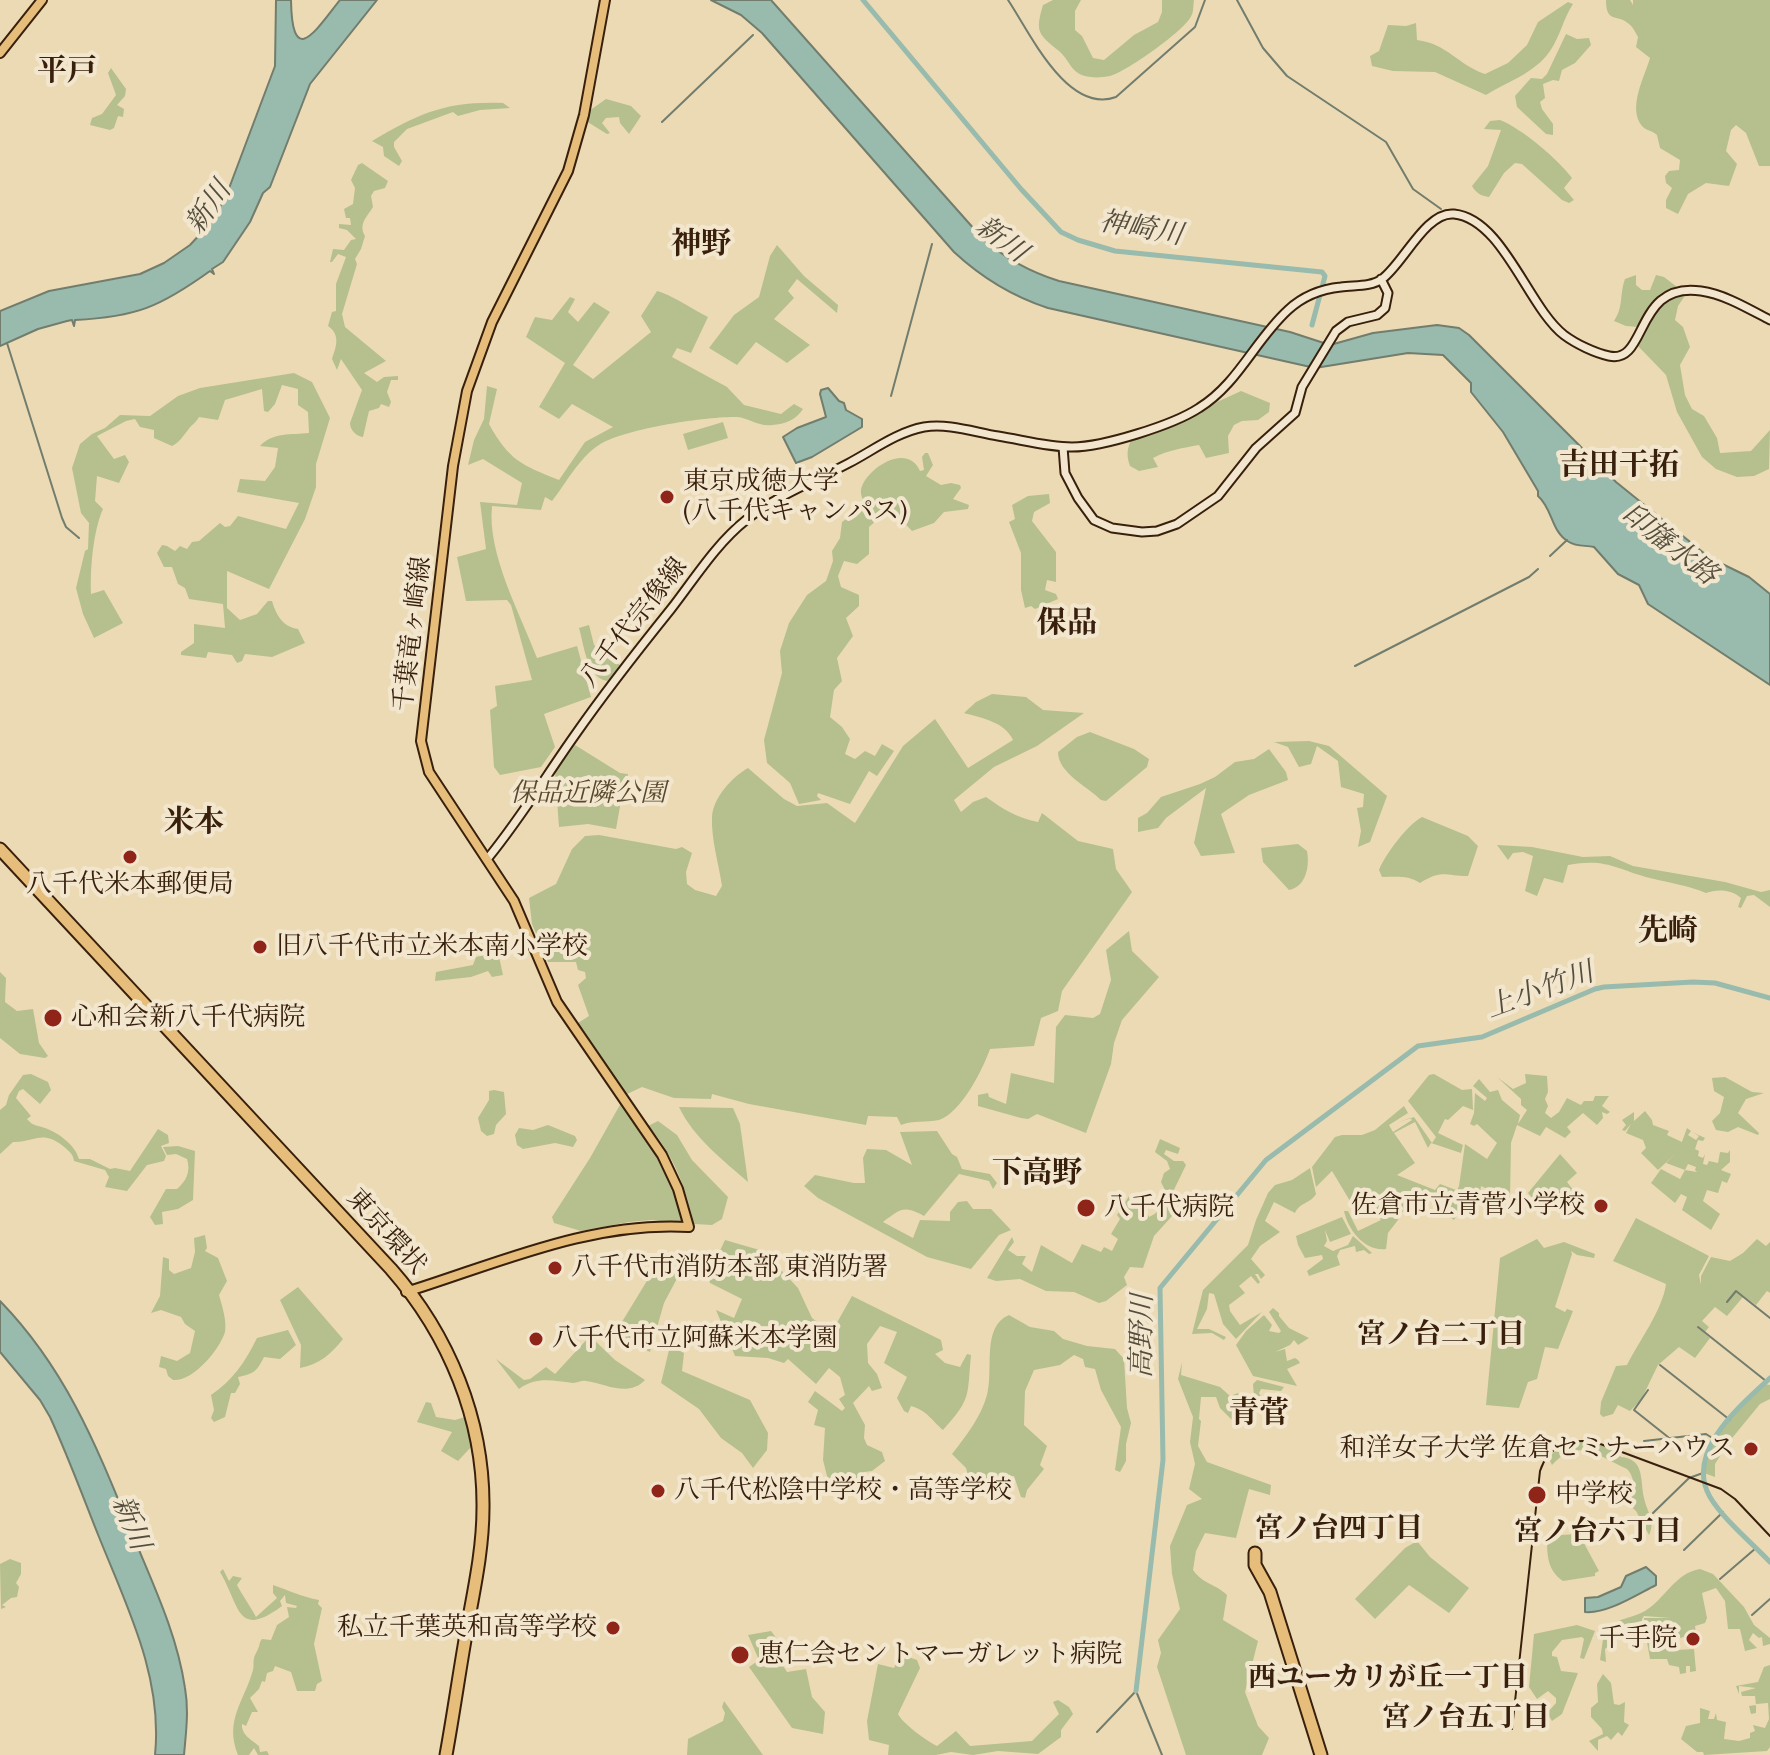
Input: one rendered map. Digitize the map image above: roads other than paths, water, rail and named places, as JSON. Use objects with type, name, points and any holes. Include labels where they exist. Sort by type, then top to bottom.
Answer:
[{"type":"highway","name":"東京環状","points":[[0,851],[408,1291],[431,1322],[455,1368],[474,1426],[483,1500],[482,1534],[457,1694],[444,1755]]},
{"type":"highway","name":"東京環状","points":[[408,1291],[437,1340],[455,1379],[470,1428],[478,1474],[476,1551],[444,1755]]},
{"type":"highway","points":[[1255,1553],[1255,1565],[1270,1592],[1321,1755]]},
{"type":"highway","points":[[457,1694],[462,1700],[468,1700]]},
{"type":"main road","points":[[0,53],[42,0]]},
{"type":"main road","name":"千葉竜ヶ崎線","points":[[408,1291],[597,1233],[648,1226],[689,1227],[678,1189],[662,1155],[557,1002],[518,909],[488,858],[429,772],[421,741],[455,451],[467,391],[485,339],[558,194],[572,159],[605,0]]},
{"type":"main road","points":[[1063,447],[1065,473],[1094,520],[1128,531],[1167,529],[1215,499],[1256,448],[1289,420],[1295,413],[1299,392],[1331,339],[1348,322],[1377,315],[1385,308],[1388,293],[1381,279],[1434,220],[1451,214],[1472,221],[1494,240],[1563,334],[1609,356],[1619,357],[1629,353],[1652,307],[1676,293],[1691,290],[1710,293],[1770,320]]},
{"type":"main road","name":"八千代宗像線","points":[[488,858],[608,689],[721,544],[756,513],[904,434],[921,428],[944,426],[1063,447],[1102,443],[1193,412],[1222,390],[1275,324],[1297,303],[1327,289],[1362,285],[1381,279]]},
{"type":"water","points":[[276,0],[291,0],[292,21],[301,39],[314,32],[340,0],[377,0],[310,84],[270,187],[263,193],[250,222],[223,262],[212,269],[214,274],[210,271],[147,308],[115,316],[75,320],[74,326],[72,320],[67,321],[38,329],[0,346],[0,311],[49,291],[140,274],[164,263],[190,245],[203,231],[225,199],[275,66]]},
{"type":"water","name":"印旛水路","points":[[711,0],[771,0],[983,239],[1010,259],[1038,273],[1059,281],[1290,332],[1330,345],[1373,333],[1437,325],[1459,328],[1616,482],[1710,558],[1749,577],[1770,594],[1770,685],[1648,604],[1639,585],[1618,574],[1594,547],[1575,545],[1563,538],[1503,432],[1471,392],[1471,383],[1443,355],[1408,353],[1315,368],[1048,308],[1009,292],[954,252],[762,33],[741,15]]},
{"type":"water","points":[[828,388],[844,403],[846,410],[862,419],[862,427],[796,463],[783,437],[826,417],[820,394],[821,390]]},
{"type":"water","points":[[0,1301],[46,1358],[82,1418],[153,1584],[182,1670],[187,1705],[184,1755],[155,1755],[154,1698],[140,1643],[50,1417],[40,1400],[0,1352]]},
{"type":"water","points":[[1646,1567],[1656,1576],[1656,1585],[1612,1607],[1585,1612],[1585,1598],[1598,1597],[1621,1587],[1626,1576]]},
{"type":"waterway","name":"神崎川","points":[[863,0],[1021,189],[1061,232],[1115,251],[1322,272],[1325,276],[1312,325]]},
{"type":"waterway","points":[[1008,0],[1052,67],[1081,94],[1098,99],[1116,97],[1195,27],[1205,0]]},
{"type":"waterway","points":[[1237,0],[1263,48],[1287,76],[1386,142],[1413,189],[1441,209]]},
{"type":"waterway","points":[[662,122],[753,35]]},
{"type":"waterway","points":[[891,396],[932,244]]},
{"type":"waterway","points":[[7,343],[62,518],[66,527],[79,538]]},
{"type":"waterway","points":[[1550,556],[1567,540]]},
{"type":"waterway","points":[[1355,666],[1529,577],[1538,569]]},
{"type":"waterway","name":"高野川","points":[[1136,1691],[1163,1460],[1160,1288],[1266,1160],[1418,1046],[1482,1037],[1595,989],[1715,983],[1770,998]]},
{"type":"waterway","points":[[1727,1302],[1736,1291],[1770,1318]]},
{"type":"waterway","points":[[1698,1327],[1766,1381]]},
{"type":"waterway","points":[[1660,1365],[1730,1420]]},
{"type":"waterway","points":[[1770,1378],[1719,1431],[1704,1463],[1704,1480],[1710,1497],[1722,1514],[1770,1562]]},
{"type":"waterway","points":[[1648,1390],[1634,1410],[1668,1437]]},
{"type":"waterway","points":[[1644,1441],[1706,1434],[1714,1439]]},
{"type":"waterway","points":[[1653,1513],[1689,1478],[1703,1473]]},
{"type":"waterway","points":[[1684,1550],[1723,1512]]},
{"type":"waterway","points":[[1720,1579],[1756,1548]]},
{"type":"waterway","points":[[1752,1615],[1770,1599]]},
{"type":"waterway","points":[[1097,1732],[1136,1691],[1162,1755]]},
{"type":"tram line","points":[[1512,1729],[1540,1471],[1554,1450],[1577,1441],[1595,1442],[1721,1489],[1735,1499],[1770,1536]]},
{"type":"place","name":"東京成徳大学 (八千代キャンパス)","points":[[667,497]]},
{"type":"place","name":"八千代米本郵便局","points":[[130,857]]},
{"type":"place","name":"旧八千代市立米本南小学校","points":[[260,947]]},
{"type":"place","name":"心和会新八千代病院","points":[[53,1018]]},
{"type":"place","name":"佐倉市立青菅小学校","points":[[1601,1206]]},
{"type":"place","name":"八千代病院","points":[[1086,1208]]},
{"type":"place","name":"八千代市消防本部 東消防署","points":[[555,1268]]},
{"type":"place","name":"八千代市立阿蘇米本学園","points":[[536,1339]]},
{"type":"place","name":"和洋女子大学 佐倉セミナーハウス","points":[[1751,1449]]},
{"type":"place","name":"八千代松陰中学校・高等学校","points":[[658,1491]]},
{"type":"place","name":"中学校","points":[[1537,1495]]},
{"type":"place","name":"私立千葉英和高等学校","points":[[613,1628]]},
{"type":"place","name":"千手院","points":[[1693,1639]]},
{"type":"place","name":"恵仁会セントマーガレット病院","points":[[740,1655]]},
{"type":"district","name":"平戸","points":[[67,72]]},
{"type":"district","name":"神野","points":[[701,245]]},
{"type":"district","name":"吉田干拓","points":[[1619,466]]},
{"type":"district","name":"保品","points":[[1067,624]]},
{"type":"district","name":"米本","points":[[194,823]]},
{"type":"district","name":"先崎","points":[[1668,932]]},
{"type":"district","name":"下高野","points":[[1037,1174]]},
{"type":"district","name":"宮ノ台二丁目","points":[[1441,1335]]},
{"type":"district","name":"青菅","points":[[1259,1414]]},
{"type":"district","name":"宮ノ台四丁目","points":[[1339,1529]]},
{"type":"district","name":"宮ノ台六丁目","points":[[1598,1532]]},
{"type":"district","name":"西ユーカリが丘一丁目","points":[[1388,1678]]},
{"type":"district","name":"宮ノ台五丁目","points":[[1466,1718]]},
{"type":"water label","name":"新川","points":[[209,208]]},
{"type":"water label","name":"新川","points":[[1001,240]]},
{"type":"water label","name":"上小竹川","points":[[1540,991]]},
{"type":"water label","name":"新川","points":[[130,1523]]},
{"type":"park label","name":"保品近隣公園","points":[[588,794]]}]
